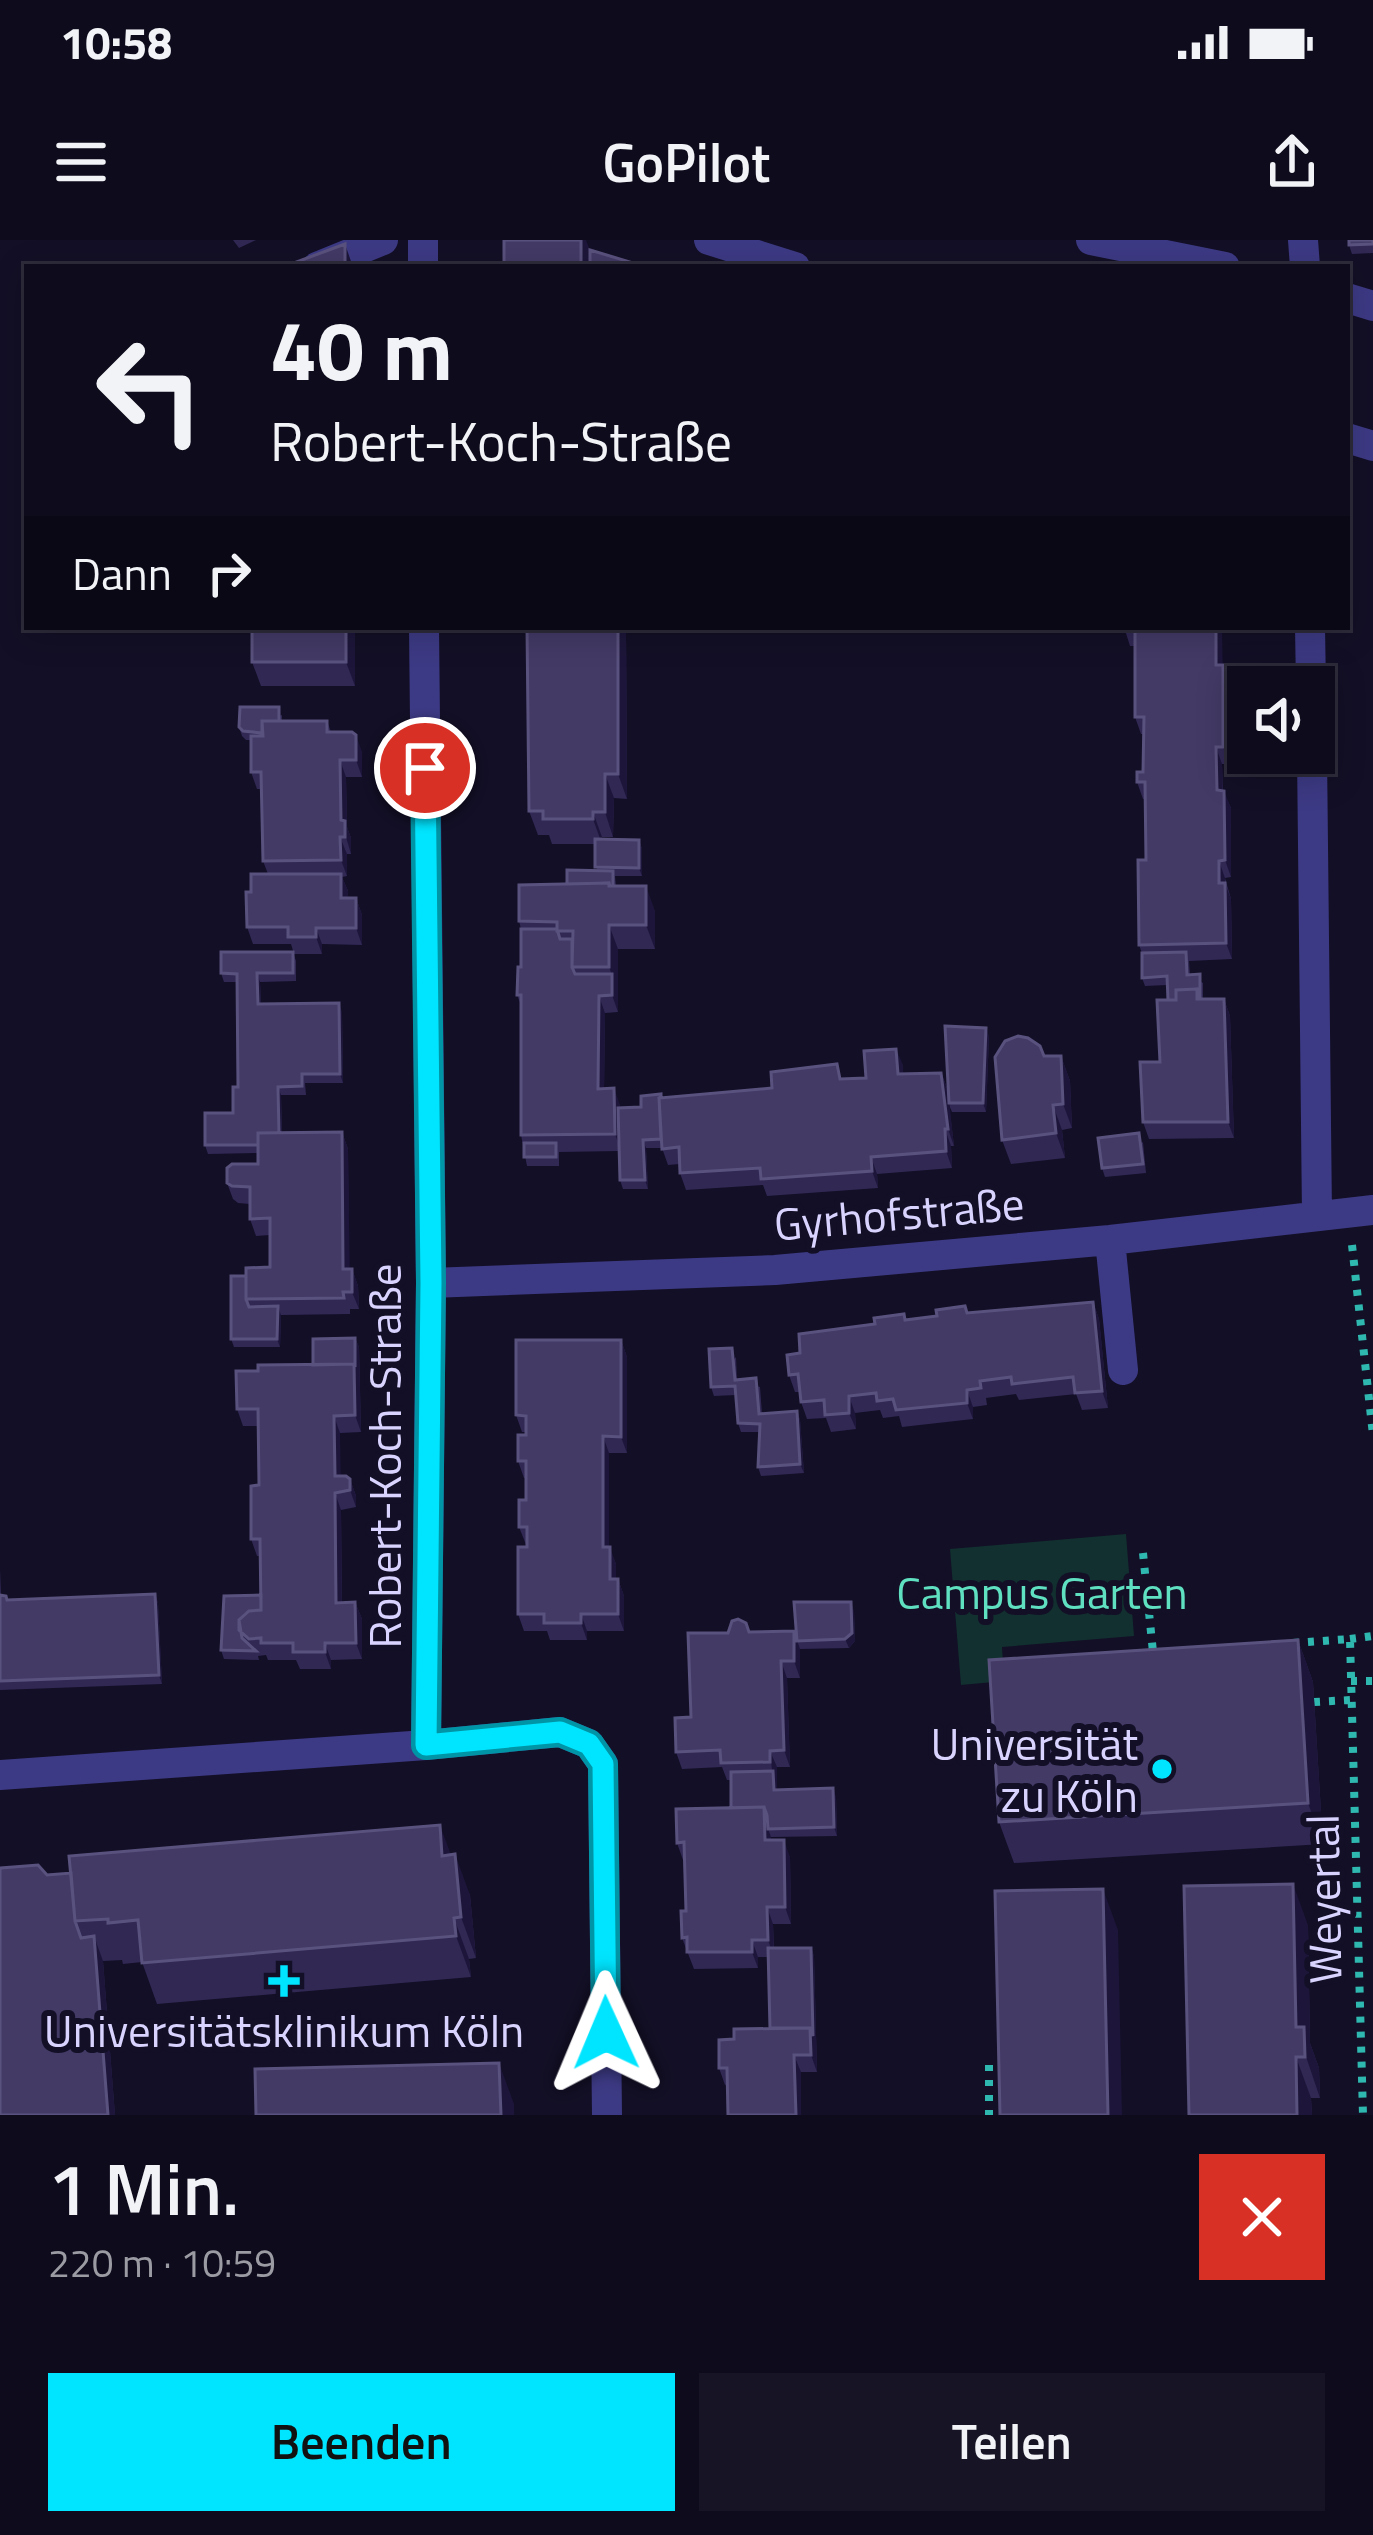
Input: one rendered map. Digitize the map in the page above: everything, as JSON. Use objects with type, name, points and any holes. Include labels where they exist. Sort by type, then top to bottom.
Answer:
[{"type":"street","points":[[324,264],[383,240]]},
{"type":"street","points":[[709,240],[785,264]]},
{"type":"street","points":[[1091,240],[1211,264]]},
{"type":"street","name":"Robert-Koch-Straße","points":[[424,630],[431,1283],[426,1745]]},
{"type":"street","points":[[1310,630],[1311,666]]},
{"type":"street","points":[[1314,774],[1346,1213]]},
{"type":"street","name":"Gyrhofstraße","points":[[431,1283],[775,1270],[1346,1213]]},
{"type":"street","points":[[1110,1240],[1123,1370]]},
{"type":"street","points":[[0,1775],[560,1732],[589,1744],[603,1764],[607,2115]]},
{"type":"path","points":[[1346,1213],[1373,1435]]},
{"type":"path","points":[[1143,1553],[1153,1652],[1174,1651]]},
{"type":"path","points":[[1284,1643],[1373,1636]]},
{"type":"path","name":"Weyertal","points":[[1350,1639],[1363,2115]]},
{"type":"path","points":[[1351,1681],[1373,1681]]},
{"type":"path","points":[[1314,1702],[1352,1700]]},
{"type":"path","points":[[989,2066],[989,2115]]},
{"type":"green space","name":"Campus Garten","points":[[1126,1534],[1134,1636],[1002,1647],[1004,1681],[961,1685],[950,1549]]},
{"type":"building","points":[[504,240],[581,240],[581,264],[504,264]]},
{"type":"building","points":[[1349,240],[1373,240],[1373,244],[1349,245]]},
{"type":"building","points":[[345,244],[345,264],[291,264]]},
{"type":"building","points":[[590,250],[637,264],[590,264]]},
{"type":"building","points":[[252,630],[346,630],[346,662],[252,662]]},
{"type":"building","points":[[527,630],[618,630],[618,774],[605,774],[605,812],[593,812],[593,819],[543,819],[543,811],[529,811]]},
{"type":"building","points":[[1135,630],[1216,630],[1216,665],[1223,665],[1223,747],[1216,747],[1217,790],[1224,791],[1225,860],[1219,861],[1219,883],[1225,883],[1226,943],[1139,945],[1138,860],[1146,860],[1145,782],[1137,782],[1137,772],[1143,772],[1144,717],[1135,717]]},
{"type":"building","points":[[240,707],[279,707],[279,721],[262,721],[262,733],[243,731]]},
{"type":"building","points":[[262,721],[327,721],[327,732],[356,735],[356,760],[340,760],[341,820],[345,821],[341,860],[263,861],[261,772],[251,772],[251,736],[263,736]]},
{"type":"building","points":[[595,839],[639,840],[639,868],[595,867]]},
{"type":"building","points":[[567,870],[613,871],[613,886],[567,884]]},
{"type":"building","points":[[251,874],[341,874],[341,898],[356,898],[356,928],[316,928],[316,937],[288,937],[288,927],[247,927],[246,892],[251,892]]},
{"type":"building","points":[[519,885],[646,886],[646,925],[609,925],[609,967],[572,967],[573,931],[557,931],[557,922],[519,921]]},
{"type":"building","points":[[521,929],[557,929],[560,939],[572,939],[575,974],[612,974],[612,995],[599,996],[598,1089],[614,1088],[615,1134],[521,1135],[521,995],[517,995]]},
{"type":"building","points":[[221,952],[293,952],[293,973],[257,973],[258,1004],[339,1003],[340,1074],[302,1074],[302,1086],[278,1087],[279,1133],[258,1133],[258,1145],[205,1145],[205,1113],[233,1113],[233,1087],[238,1087],[237,974],[221,973]]},
{"type":"building","points":[[1186,952],[1187,975],[1200,974],[1200,998],[1197,989],[1176,990],[1176,1000],[1168,1000],[1167,976],[1142,978],[1142,953]]},
{"type":"building","points":[[1197,989],[1197,999],[1224,999],[1228,1122],[1143,1122],[1140,1062],[1160,1062],[1157,1000],[1176,1000],[1176,990]]},
{"type":"building","points":[[945,1026],[986,1028],[983,1103],[949,1103]]},
{"type":"building","points":[[1018,1036],[1040,1046],[1044,1056],[1061,1056],[1063,1104],[1053,1105],[1056,1133],[1002,1140],[995,1057],[1005,1041]]},
{"type":"building","points":[[896,1049],[898,1074],[941,1073],[946,1151],[871,1157],[872,1171],[761,1179],[760,1168],[680,1173],[679,1147],[662,1149],[659,1098],[772,1088],[771,1072],[837,1064],[840,1079],[866,1078],[864,1051]]},
{"type":"building","points":[[661,1094],[661,1139],[643,1140],[645,1180],[620,1180],[618,1108],[641,1107],[641,1096]]},
{"type":"building","points":[[342,1132],[343,1269],[352,1269],[352,1292],[343,1292],[344,1298],[246,1299],[246,1268],[270,1267],[270,1218],[250,1219],[250,1187],[227,1183],[227,1168],[258,1164],[258,1133]]},
{"type":"building","points":[[1139,1133],[1143,1164],[1102,1168],[1098,1138]]},
{"type":"building","points":[[524,1143],[556,1143],[556,1157],[524,1157]]},
{"type":"building","points":[[231,1276],[246,1276],[249,1307],[278,1306],[277,1339],[231,1339]]},
{"type":"building","points":[[1093,1302],[1102,1391],[1075,1393],[1073,1377],[1012,1384],[1011,1377],[980,1381],[981,1388],[967,1390],[967,1403],[896,1410],[893,1399],[877,1401],[876,1393],[849,1396],[849,1413],[825,1415],[824,1400],[801,1402],[798,1374],[789,1375],[787,1355],[800,1353],[799,1334],[875,1324],[874,1318],[904,1314],[905,1320],[937,1316],[936,1310],[965,1306],[967,1313]]},
{"type":"building","points":[[355,1338],[355,1367],[313,1365],[313,1339]]},
{"type":"building","points":[[516,1340],[621,1340],[621,1437],[603,1436],[603,1547],[610,1547],[610,1579],[618,1579],[618,1614],[581,1614],[581,1623],[544,1623],[544,1614],[518,1614],[518,1547],[527,1547],[527,1527],[519,1527],[519,1500],[526,1500],[526,1461],[518,1461],[518,1435],[526,1435],[526,1416],[516,1415]]},
{"type":"building","points":[[732,1348],[735,1380],[756,1378],[759,1414],[797,1411],[800,1464],[758,1467],[760,1424],[738,1423],[735,1386],[711,1387],[709,1349]]},
{"type":"building","points":[[354,1364],[355,1415],[334,1416],[335,1476],[350,1479],[350,1490],[335,1493],[336,1603],[355,1602],[356,1643],[325,1643],[325,1652],[293,1652],[293,1643],[261,1643],[261,1638],[249,1639],[239,1630],[239,1620],[249,1611],[261,1610],[260,1539],[251,1539],[251,1486],[259,1485],[258,1409],[237,1409],[236,1371],[258,1371],[258,1365]]},
{"type":"building","points":[[155,1594],[159,1675],[0,1681],[0,1595],[7,1600]]},
{"type":"building","points":[[261,1595],[261,1610],[249,1611],[239,1620],[242,1638],[256,1651],[221,1650],[224,1596]]},
{"type":"building","points":[[794,1602],[851,1602],[852,1633],[845,1639],[797,1641]]},
{"type":"building","points":[[738,1619],[749,1632],[794,1631],[794,1661],[781,1661],[784,1750],[770,1751],[770,1762],[721,1763],[720,1750],[676,1752],[675,1718],[691,1717],[688,1633],[728,1633],[732,1621]]},
{"type":"building","points":[[1298,1640],[1308,1803],[999,1822],[989,1660]]},
{"type":"building","points":[[773,1771],[774,1790],[833,1788],[834,1827],[768,1829],[764,1807],[731,1808],[731,1772]]},
{"type":"building","points":[[764,1807],[765,1840],[784,1840],[785,1907],[767,1907],[768,1940],[752,1940],[752,1952],[687,1952],[681,1911],[686,1911],[684,1842],[677,1843],[676,1809]]},
{"type":"building","points":[[440,1825],[442,1856],[455,1854],[461,1917],[454,1918],[456,1936],[142,1963],[138,1920],[75,1921],[69,1856]]},
{"type":"building","points":[[38,1865],[47,1875],[71,1873],[81,1938],[94,1936],[108,2115],[0,2115],[0,1870]]},
{"type":"building","points":[[1293,1884],[1296,2027],[1304,2027],[1305,2057],[1296,2057],[1297,2115],[1189,2115],[1184,1886]]},
{"type":"building","points":[[1103,1889],[1108,2115],[1000,2115],[995,1891]]},
{"type":"building","points":[[768,1948],[811,1948],[813,2036],[810,2028],[770,2028]]},
{"type":"building","points":[[810,2028],[811,2055],[794,2055],[796,2115],[728,2115],[727,2068],[719,2068],[719,2040],[734,2039],[734,2029]]},
{"type":"building","points":[[499,2063],[501,2115],[256,2115],[255,2069]]},
{"type":"place","name":"Universität zu Köln","points":[[1162,1769]]},
{"type":"place","name":"Universitätsklinikum Köln","points":[[284,1981]]},
{"type":"route","points":[[425,768],[431,1283],[426,1745],[560,1732],[589,1744],[603,1764],[606,2033]]}]
